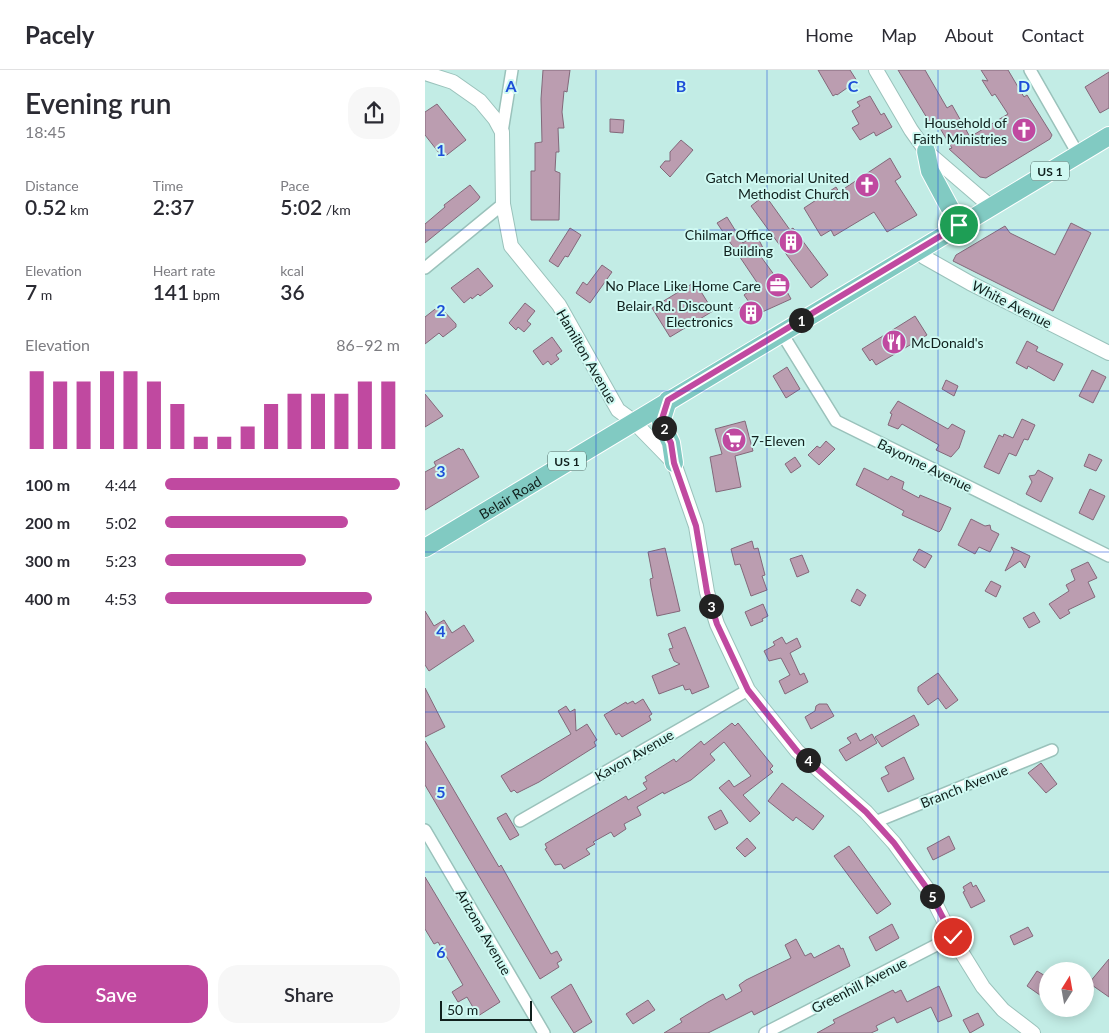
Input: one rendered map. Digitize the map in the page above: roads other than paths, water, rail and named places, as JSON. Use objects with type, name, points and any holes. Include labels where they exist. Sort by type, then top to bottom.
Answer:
[{"type":"main road","name":"Belair Road","points":[[425,548],[1109,136]]},
{"type":"main road","points":[[926,151],[930,171],[959,225]]},
{"type":"main road","points":[[668,400],[661,422],[671,443],[674,463]]},
{"type":"street","points":[[502,132],[512,70]]},
{"type":"street","points":[[876,70],[911,130],[926,151],[991,206]]},
{"type":"street","points":[[1029,70],[1078,154]]},
{"type":"street","points":[[425,73],[446,78],[480,101],[495,119],[502,132]]},
{"type":"street","name":"Hamilton Avenue","points":[[502,132],[503,204],[511,246],[559,305],[618,410],[633,421],[674,463],[696,526],[707,592],[717,624],[748,690],[797,751],[875,822],[919,875],[953,937],[992,999],[1033,1033]]},
{"type":"street","points":[[425,268],[503,204]]},
{"type":"street","name":"White Avenue","points":[[919,249],[924,257],[970,283],[1109,353]]},
{"type":"street","name":"Bayonne Avenue","points":[[781,332],[836,421],[1109,556]]},
{"type":"street","name":"Kavon Avenue","points":[[520,821],[748,690]]},
{"type":"street","name":"Branch Avenue","points":[[875,822],[1052,750]]},
{"type":"street","name":"Arizona Avenue","points":[[425,830],[544,1033]]},
{"type":"street","name":"Greenhill Avenue","points":[[765,1033],[953,937]]},
{"type":"place","name":"Household of Faith Ministries","points":[[1024,130]]},
{"type":"place","name":"Gatch Memorial United Methodist Church","points":[[867,185]]},
{"type":"place","name":"Chilmar Office Building","points":[[791,242]]},
{"type":"place","name":"No Place Like Home Care","points":[[778,285]]},
{"type":"place","name":"Belair Rd. Discount Electronics","points":[[751,313]]},
{"type":"place","name":"McDonald's","points":[[894,342]]},
{"type":"place","name":"7-Eleven","points":[[734,440]]}]
